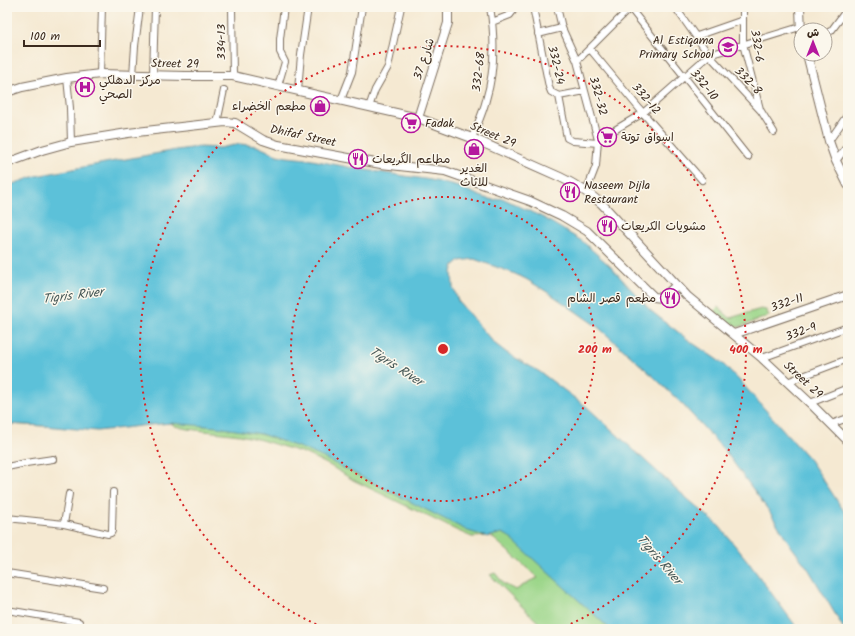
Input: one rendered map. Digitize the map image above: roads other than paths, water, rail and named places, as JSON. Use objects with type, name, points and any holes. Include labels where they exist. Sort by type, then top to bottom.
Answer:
[{"type":"street","points":[[100,74],[102,7]]},
{"type":"street","points":[[133,75],[140,7]]},
{"type":"street","points":[[153,75],[154,7]]},
{"type":"street","name":"334-13","points":[[232,7],[233,76]]},
{"type":"street","points":[[278,86],[285,62],[280,52],[284,7]]},
{"type":"street","points":[[298,90],[301,55],[308,7]]},
{"type":"street","points":[[341,100],[352,72],[362,7]]},
{"type":"street","points":[[369,107],[375,90],[388,67],[401,7]]},
{"type":"street","name":"شارع 37","points":[[418,118],[448,23],[448,7]]},
{"type":"street","name":"332-68","points":[[472,138],[486,100],[492,71],[494,33],[490,7]]},
{"type":"street","points":[[492,22],[510,15],[512,7]]},
{"type":"street","name":"332-24","points":[[533,7],[550,90],[551,92],[560,96],[567,138],[573,141],[598,141]]},
{"type":"street","name":"332-32","points":[[557,7],[562,28],[577,61],[598,141],[596,166],[586,192]]},
{"type":"street","points":[[577,61],[630,7]]},
{"type":"street","name":"332-10","points":[[630,7],[684,78],[748,157]]},
{"type":"street","name":"332-8","points":[[675,7],[709,55],[761,111],[774,132]]},
{"type":"street","name":"332-6","points":[[743,7],[743,44],[761,111]]},
{"type":"street","points":[[800,7],[800,22]]},
{"type":"street","points":[[833,28],[848,8]]},
{"type":"street","points":[[697,36],[743,20]]},
{"type":"street","points":[[538,34],[562,28]]},
{"type":"street","points":[[598,141],[644,113],[709,55],[743,44],[793,32]]},
{"type":"street","name":"332-12","points":[[590,49],[702,180]]},
{"type":"street","points":[[809,62],[829,141],[836,161],[848,185]]},
{"type":"street","name":"Street 29","points":[[7,92],[67,78],[100,74],[233,76],[418,118],[472,138],[572,182],[602,204],[693,302],[762,358],[848,440]]},
{"type":"street","points":[[67,78],[71,142]]},
{"type":"street","points":[[217,123],[224,90]]},
{"type":"street","points":[[560,96],[585,90]]},
{"type":"street","points":[[829,141],[848,114]]},
{"type":"street","name":"Dhifaf Street","points":[[7,163],[42,150],[71,142],[116,134],[217,123],[235,123],[263,140],[278,145],[381,164],[445,171],[530,201],[562,216],[587,232],[654,297],[662,298],[677,285]]},
{"type":"street","points":[[836,161],[848,145]]},
{"type":"street","name":"332-11","points":[[734,334],[848,295]]},
{"type":"street","name":"332-9","points":[[762,358],[848,327]]},
{"type":"street","points":[[787,382],[848,359]]},
{"type":"street","points":[[810,403],[848,388]]},
{"type":"street","points":[[831,424],[848,418]]},
{"type":"street","points":[[7,467],[53,459]]},
{"type":"street","points":[[7,518],[64,524],[108,534],[111,533],[113,492]]},
{"type":"street","points":[[64,524],[69,494]]},
{"type":"street","points":[[7,573],[103,588]]},
{"type":"street","points":[[7,610],[79,622]]},
{"type":"water","name":"Tigris River","points":[[240,144],[257,146],[277,155],[287,157],[431,180],[459,187],[485,198],[494,200],[502,198],[544,218],[582,241],[610,266],[651,311],[691,342],[722,363],[810,460],[848,517],[848,629],[844,629],[809,570],[791,546],[769,511],[725,451],[683,405],[598,327],[526,279],[474,259],[459,261],[454,265],[452,272],[453,287],[458,301],[494,343],[507,353],[540,372],[588,408],[719,526],[746,559],[798,629],[610,629],[508,536],[502,533],[488,537],[468,531],[324,458],[304,449],[261,434],[217,427],[171,423],[97,431],[7,424],[7,186],[36,176],[126,159],[198,147],[220,148]]},
{"type":"place","name":"Al Estiqama Primary School","points":[[728,47]]},
{"type":"place","name":"مركز الدهلكي الصحي","points":[[85,87]]},
{"type":"place","name":"مطعم الخضراء","points":[[320,106]]},
{"type":"place","name":"Fadak","points":[[411,123]]},
{"type":"place","name":"اسواق توتة","points":[[607,137]]},
{"type":"place","name":"الغدير للاثاث","points":[[474,149]]},
{"type":"place","name":"مطاعم الگريعات","points":[[358,159]]},
{"type":"place","name":"Naseem Dijla Restaurant","points":[[570,192]]},
{"type":"place","name":"مشويات الكريعات","points":[[607,226]]},
{"type":"place","name":"مطعم قصر الشام","points":[[670,298]]}]
